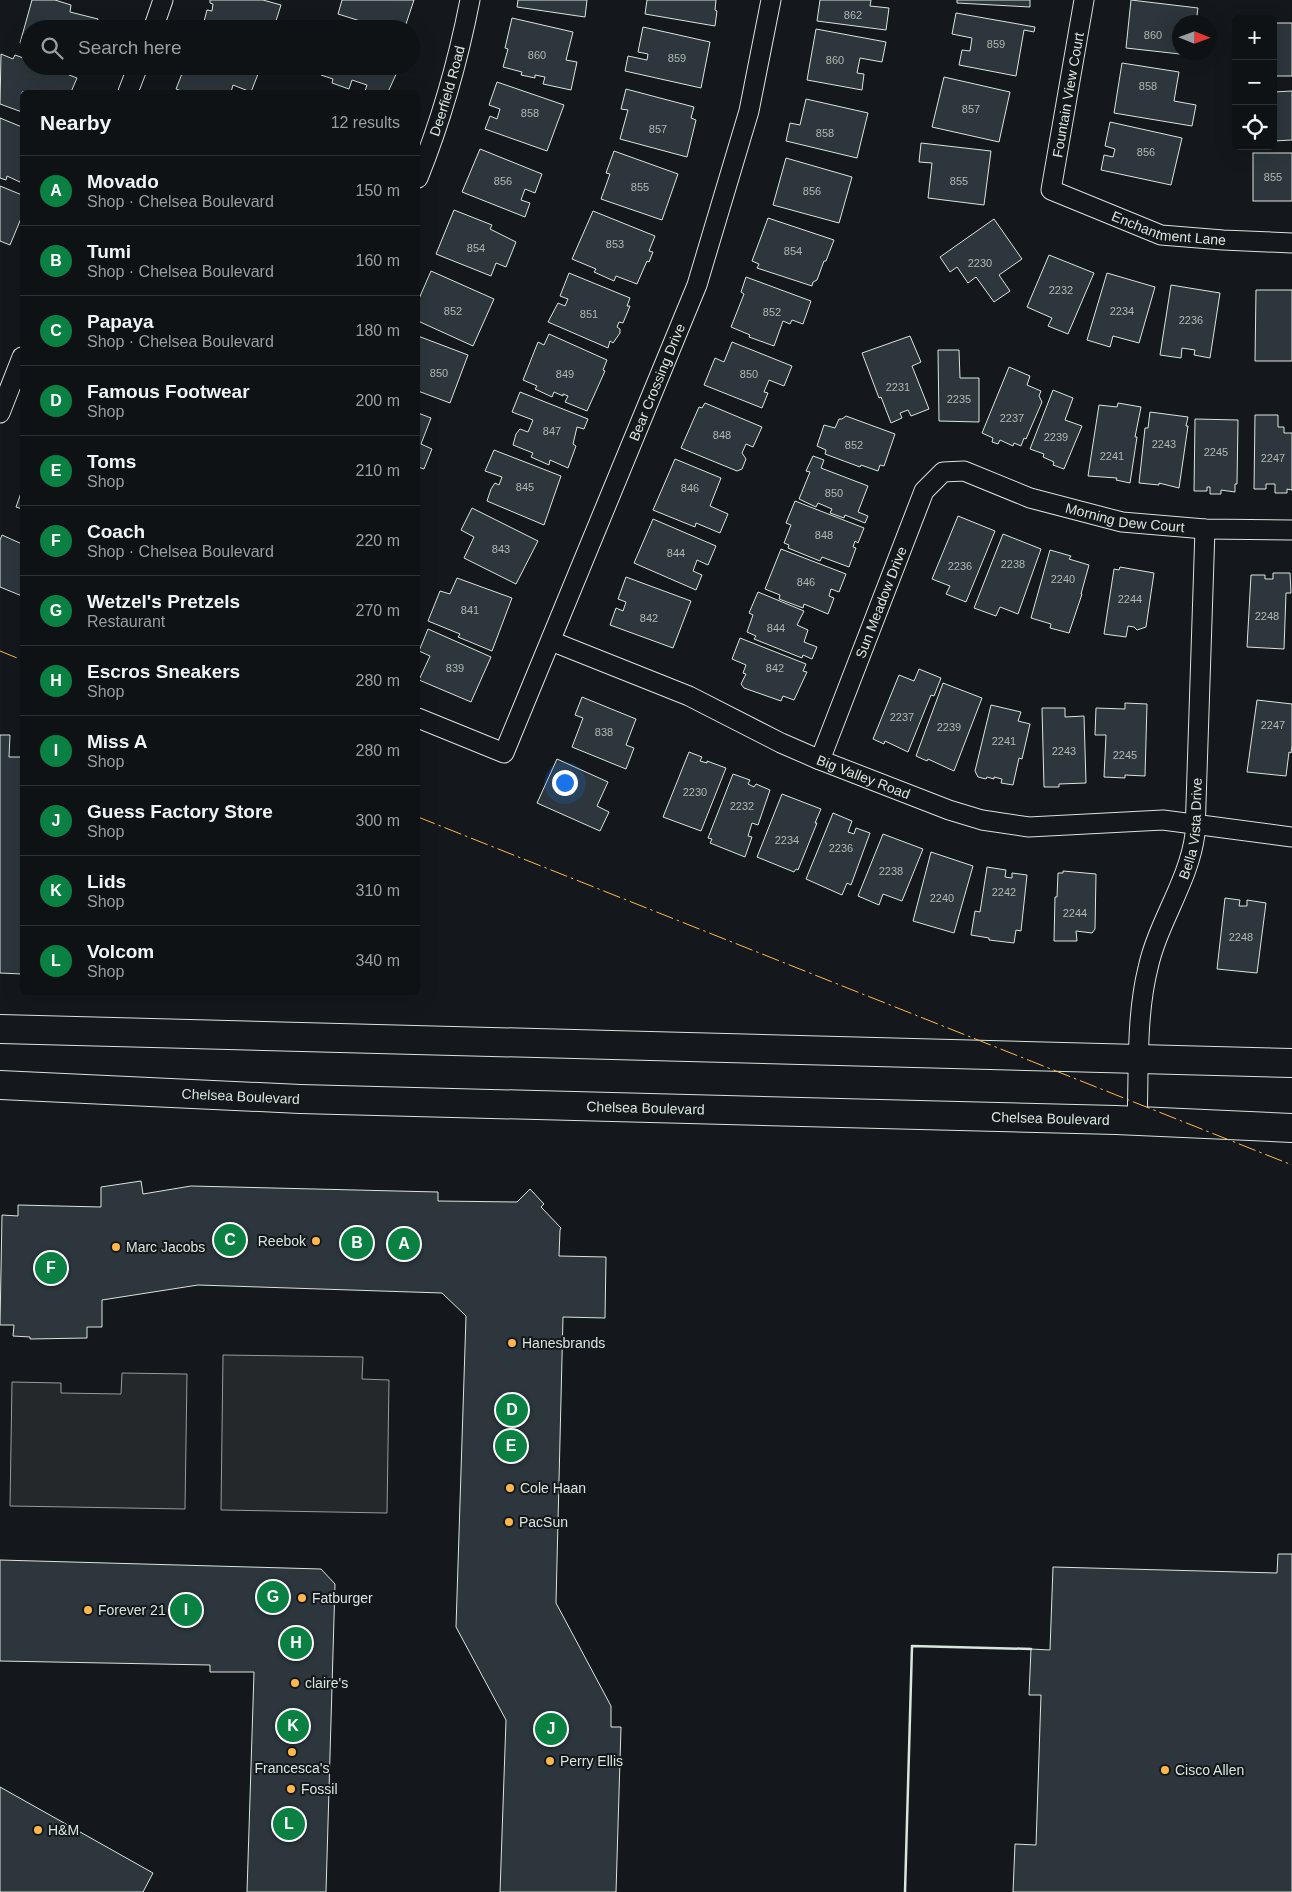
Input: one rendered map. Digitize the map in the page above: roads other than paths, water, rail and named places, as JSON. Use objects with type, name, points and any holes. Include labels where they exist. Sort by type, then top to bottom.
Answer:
[{"type":"main road","points":[[0,1029],[1292,1063]]},
{"type":"main road","name":"Chelsea Boulevard","points":[[0,1085],[300,1099],[1137,1121],[1292,1128]]},
{"type":"street","points":[[156,20],[163,0]]},
{"type":"street","name":"Deerfield Road","points":[[420,173],[433,140],[461,47],[470,0]]},
{"type":"street","name":"Bear Crossing Drive","points":[[420,719],[504,753],[698,285],[749,111],[770,0]]},
{"type":"street","name":"Fountain View Court","points":[[1051,190],[1084,0]]},
{"type":"street","points":[[129,90],[135,75]]},
{"type":"street","name":"Enchantment Lane","points":[[1051,190],[1161,235],[1292,243]]},
{"type":"street","points":[[0,413],[20,362]]},
{"type":"street","name":"Morning Dew Court","points":[[964,471],[1030,498],[1122,522],[1204,529],[1292,530]]},
{"type":"street","name":"Sun Meadow Drive","points":[[820,760],[924,491],[944,472],[964,471]]},
{"type":"street","name":"Bella Vista Drive","points":[[1137,1121],[1142,1006],[1148,968],[1156,941],[1189,860],[1196,824],[1204,529]]},
{"type":"street","name":"Big Valley Road","points":[[551,641],[689,696],[774,740],[820,760],[949,810],[998,824],[1044,827],[1163,820],[1292,837]]},
{"type":"place","name":"Papaya","points":[[230,1240]]},
{"type":"place","name":"Reebok","points":[[316,1241]]},
{"type":"place","name":"Tumi","points":[[357,1243]]},
{"type":"place","name":"Movado","points":[[404,1244]]},
{"type":"place","name":"Marc Jacobs","points":[[116,1247]]},
{"type":"place","name":"Coach","points":[[51,1268]]},
{"type":"place","name":"Hanesbrands","points":[[512,1343]]},
{"type":"place","name":"Famous Footwear","points":[[512,1410]]},
{"type":"place","name":"Toms","points":[[511,1446]]},
{"type":"place","name":"Cole Haan","points":[[510,1488]]},
{"type":"place","name":"PacSun","points":[[509,1522]]},
{"type":"place","name":"Wetzel's Pretzels","points":[[273,1597]]},
{"type":"place","name":"Fatburger","points":[[302,1598]]},
{"type":"place","name":"Forever 21","points":[[88,1610]]},
{"type":"place","name":"Miss A","points":[[186,1610]]},
{"type":"place","name":"Escros Sneakers","points":[[296,1643]]},
{"type":"place","name":"claire's","points":[[295,1683]]},
{"type":"place","name":"Lids","points":[[293,1726]]},
{"type":"place","name":"Guess Factory Store","points":[[551,1729]]},
{"type":"place","name":"Francesca's","points":[[292,1752]]},
{"type":"place","name":"Perry Ellis","points":[[550,1761]]},
{"type":"place","name":"Cisco Allen","points":[[1165,1770]]},
{"type":"place","name":"Fossil","points":[[291,1789]]},
{"type":"place","name":"Volcom","points":[[289,1824]]},
{"type":"place","name":"H&M","points":[[38,1830]]}]
